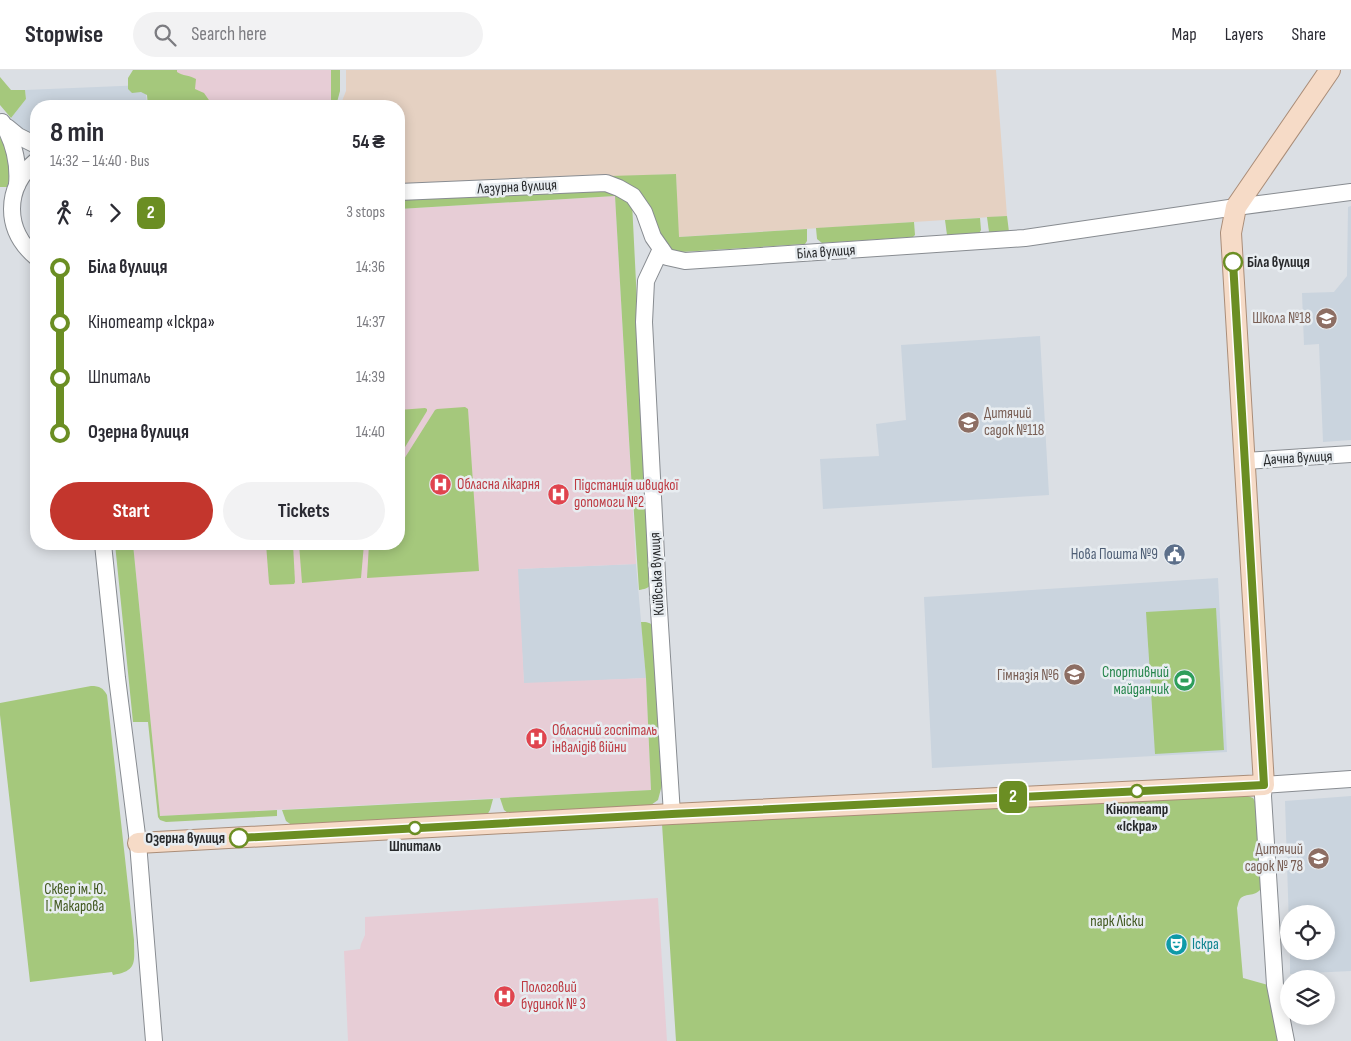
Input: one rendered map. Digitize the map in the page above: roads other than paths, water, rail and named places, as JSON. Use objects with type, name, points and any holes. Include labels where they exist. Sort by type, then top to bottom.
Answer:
[{"type":"main road","points":[[138,843],[1264,785],[1231,233],[1236,207],[1330,70]]},
{"type":"street","points":[[1,120],[18,136],[30,142]]},
{"type":"street","points":[[1,120],[8,131],[15,152],[18,174],[17,186]]},
{"type":"street","points":[[30,167],[22,175],[13,195],[12,208],[14,226],[22,243],[30,250]]},
{"type":"street","name":"Лазурна вулиця","points":[[405,192],[606,183],[633,196],[644,212],[652,237],[661,249]]},
{"type":"street","name":"Біла вулиця","points":[[661,249],[667,256],[685,261],[1015,239],[1351,192]]},
{"type":"street","name":"Київська вулиця","points":[[661,249],[646,281],[644,322],[672,814]]},
{"type":"street","name":"Дачна вулиця","points":[[1245,461],[1351,454]]},
{"type":"street","points":[[104,550],[117,678],[138,843],[154,1041]]},
{"type":"street","points":[[1286,1041],[1275,985],[1264,785],[1351,780]]},
{"type":"place","name":"Біла вулиця","points":[[1233,262]]},
{"type":"place","name":"Школа №18","points":[[1327,318]]},
{"type":"place","name":"Дитячий садок №118","points":[[968,422]]},
{"type":"place","name":"Обласна лікарня","points":[[441,484]]},
{"type":"place","name":"Підстанція швидкої допомоги №2","points":[[558,494]]},
{"type":"place","name":"Нова Пошта №9","points":[[1174,554]]},
{"type":"place","name":"Гімназія №6","points":[[1075,675]]},
{"type":"place","name":"Спортивний майданчик","points":[[1185,681]]},
{"type":"place","name":"Обласний госпіталь інвалідів війни","points":[[536,739]]},
{"type":"place","name":"Кінотеатр «Іскра»","points":[[1137,791]]},
{"type":"place","name":"Шпиталь","points":[[415,828]]},
{"type":"place","name":"Озерна вулиця","points":[[239,838]]},
{"type":"place","name":"Дитячий садок № 78","points":[[1319,858]]},
{"type":"place","name":"Іскра","points":[[1176,944]]},
{"type":"place","name":"Пологовий будинок № 3","points":[[505,996]]},
{"type":"park label","name":"Сквер ім. Ю. І. Макарова","points":[[75,898]]},
{"type":"park label","name":"парк Ліски","points":[[1117,921]]}]
